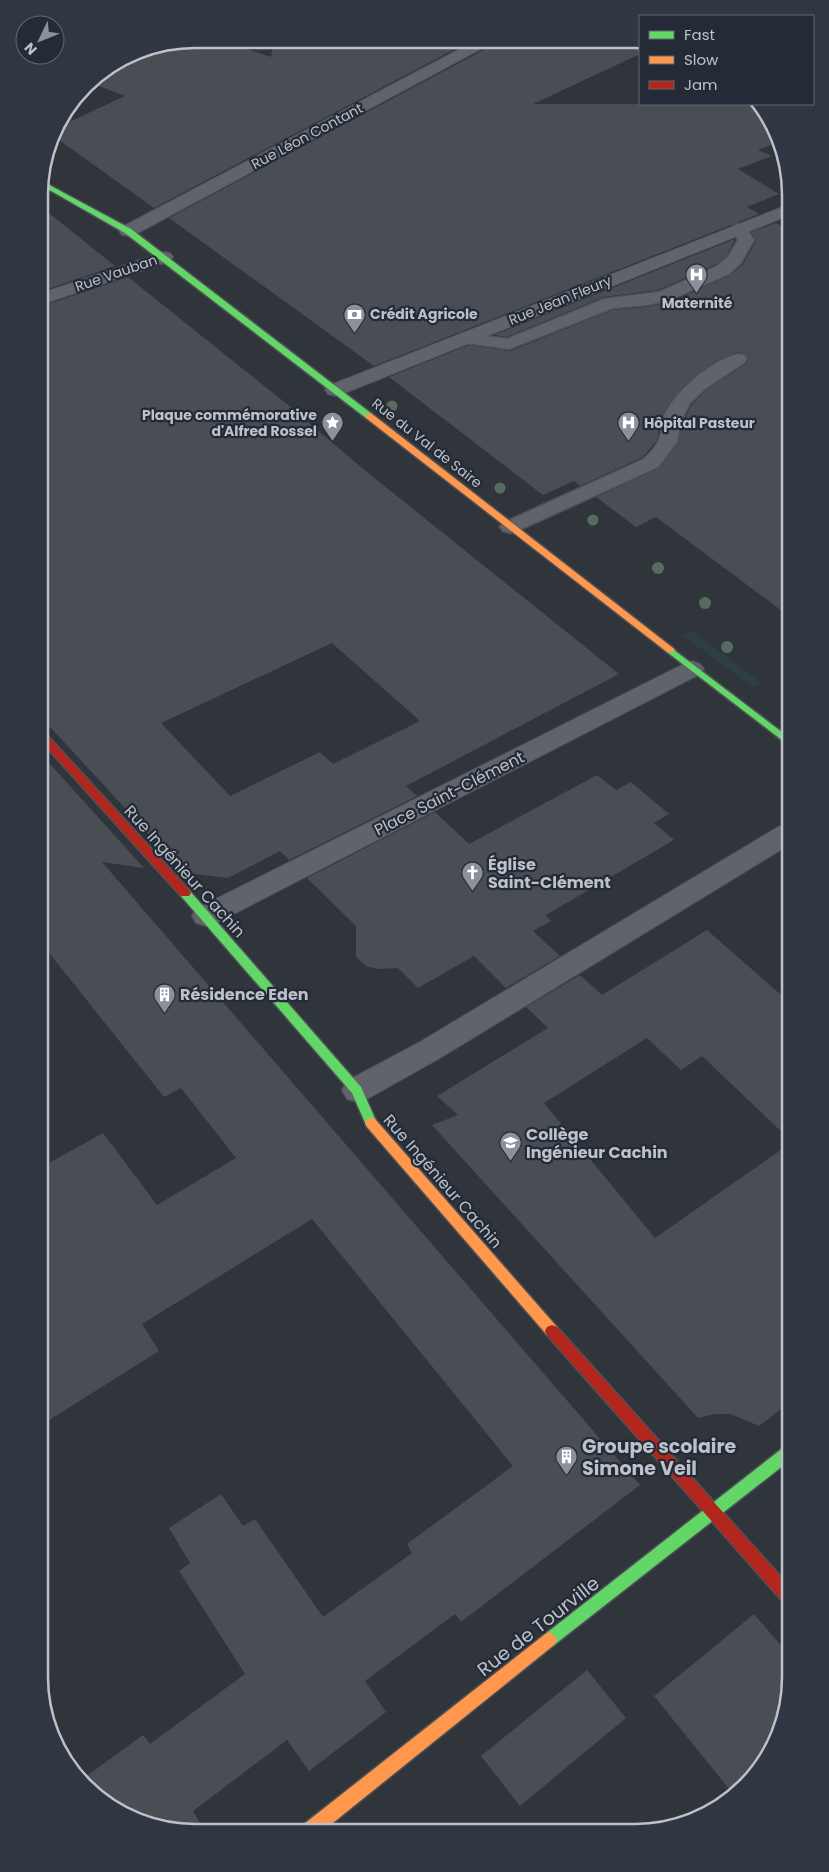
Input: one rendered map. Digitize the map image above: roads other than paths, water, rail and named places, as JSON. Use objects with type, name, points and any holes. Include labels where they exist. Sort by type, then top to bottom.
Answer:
[{"type":"main road","name":"Rue du Val de Saire","points":[[48,186],[128,231],[164,257],[782,737]]},
{"type":"main road","name":"Rue Ingénieur Cachin","points":[[48,742],[206,916],[357,1090],[369,1121],[394,1152],[781,1589]]},
{"type":"main road","name":"Rue de Tourville","points":[[318,1824],[781,1458]]},
{"type":"street","name":"Rue Léon Contant","points":[[128,231],[474,47]]},
{"type":"street","name":"Rue Jean Fleury","points":[[335,390],[782,212]]},
{"type":"street","name":"Rue Vauban","points":[[48,297],[164,257]]},
{"type":"street","name":"Place Saint-Clément","points":[[206,916],[692,669]]},
{"type":"street","points":[[357,1090],[430,1050],[782,837]]},
{"type":"lane","points":[[466,338],[509,344],[610,303],[647,300],[664,296],[706,279],[723,270],[735,260],[746,240],[739,229]]},
{"type":"lane","points":[[510,527],[651,463],[664,449],[670,436],[671,420],[690,392],[711,375],[738,359]]},
{"type":"place","name":"Maternité","points":[[697,294]]},
{"type":"place","name":"Crédit Agricole","points":[[354,333]]},
{"type":"place","name":"Plaque commémorative d'Alfred Rossel","points":[[333,442]]},
{"type":"place","name":"Hôpital Pasteur","points":[[628,442]]},
{"type":"place","name":"Église Saint-Clément","points":[[472,892]]},
{"type":"place","name":"Résidence Eden","points":[[164,1013]]},
{"type":"place","name":"Collège Ingénieur Cachin","points":[[510,1162]]},
{"type":"place","name":"Groupe scolaire Simone Veil","points":[[566,1476]]}]
